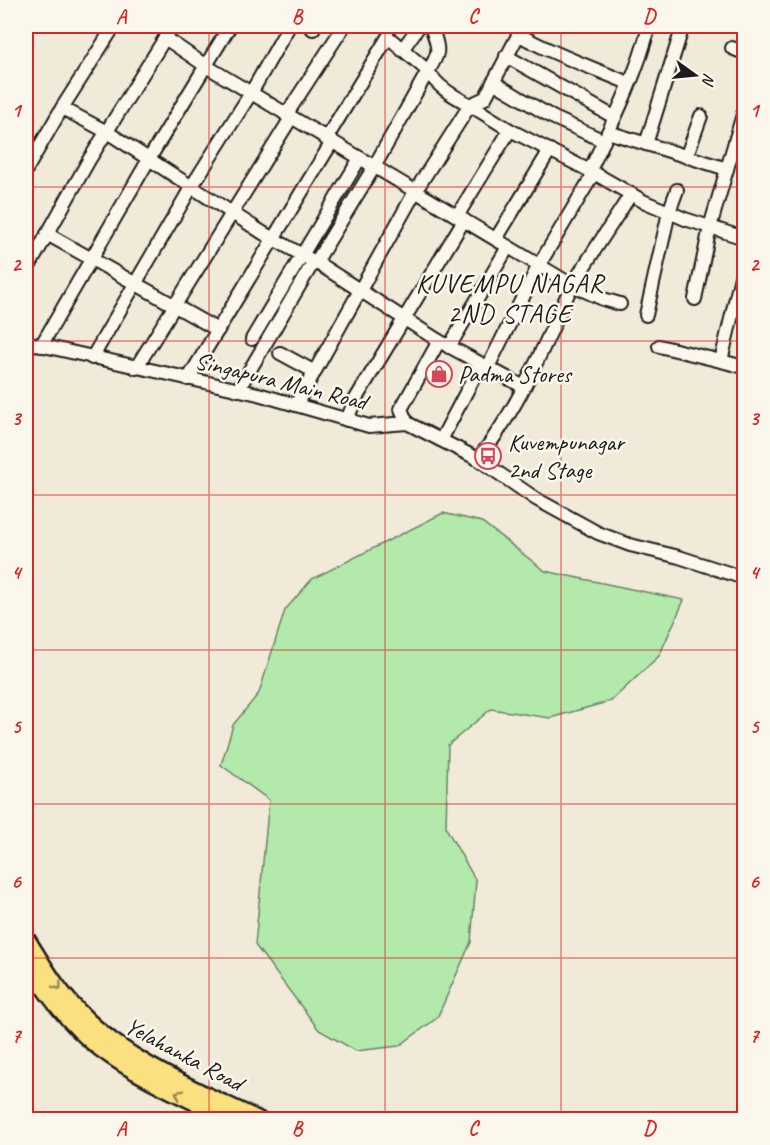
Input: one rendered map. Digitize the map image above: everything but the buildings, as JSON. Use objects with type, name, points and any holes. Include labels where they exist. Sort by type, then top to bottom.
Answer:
[{"type":"main road","name":"Yelahanka Road","points":[[26,938],[45,969],[75,1009],[108,1039],[152,1066],[260,1119]]},
{"type":"main road","name":"Yelahanka Road","points":[[26,961],[66,1017],[100,1049],[146,1077],[231,1119]]},
{"type":"street","points":[[26,272],[172,26]]},
{"type":"street","points":[[41,346],[149,159],[230,26]]},
{"type":"street","points":[[92,358],[289,26]]},
{"type":"street","points":[[309,26],[313,28],[315,26]]},
{"type":"street","points":[[136,368],[344,26]]},
{"type":"street","points":[[188,379],[274,239],[395,26]]},
{"type":"street","points":[[402,50],[419,26]]},
{"type":"street","points":[[238,390],[438,57],[438,45],[431,26]]},
{"type":"street","points":[[441,440],[485,366],[592,172],[644,44],[648,26]]},
{"type":"street","points":[[646,144],[683,26]]},
{"type":"street","points":[[296,405],[416,190],[470,105],[485,98],[520,30],[544,49],[569,57],[628,83]]},
{"type":"street","points":[[26,170],[62,108],[111,32]]},
{"type":"street","points":[[388,37],[428,71],[449,94],[510,129],[669,212],[744,238]]},
{"type":"street","points":[[165,38],[206,66],[572,285],[620,304]]},
{"type":"street","points":[[732,48],[744,53]]},
{"type":"street","points":[[506,56],[614,117]]},
{"type":"street","points":[[493,82],[552,117],[606,136],[687,155],[727,169]]},
{"type":"street","points":[[62,108],[107,132],[232,213],[315,262],[444,344],[524,387]]},
{"type":"street","points":[[695,299],[710,227],[744,111]]},
{"type":"street","points":[[687,155],[701,116]]},
{"type":"street","points":[[347,420],[355,400],[404,319],[510,129]]},
{"type":"street","points":[[495,239],[550,150]]},
{"type":"street","points":[[252,339],[360,158]]},
{"type":"street","points":[[646,315],[669,212],[677,190]]},
{"type":"street","points":[[478,459],[495,438],[524,387],[572,285],[631,194]]},
{"type":"street","points":[[47,234],[218,330]]},
{"type":"street","points":[[508,247],[401,409],[407,423],[478,459],[536,499],[598,533],[630,545],[742,574]]},
{"type":"street","points":[[721,361],[744,264]]},
{"type":"street","name":"Singapura Main Road","points":[[26,342],[238,390],[369,426],[407,423]]},
{"type":"street","points":[[659,346],[744,367]]},
{"type":"street","points":[[280,353],[315,372]]},
{"type":"green space","points":[[443,513],[482,522],[545,571],[684,600],[659,656],[611,701],[550,718],[491,709],[448,745],[446,828],[476,881],[471,942],[437,1018],[399,1046],[356,1051],[319,1030],[255,945],[269,800],[221,765],[233,725],[259,693],[285,610],[312,579]]},
{"type":"place","name":"Padma Stores","points":[[439,374]]},
{"type":"place","name":"Kuvempunagar 2nd Stage","points":[[488,456]]},
{"type":"district","name":"KUVEMPU NAGAR 2ND STAGE","points":[[510,298]]}]
